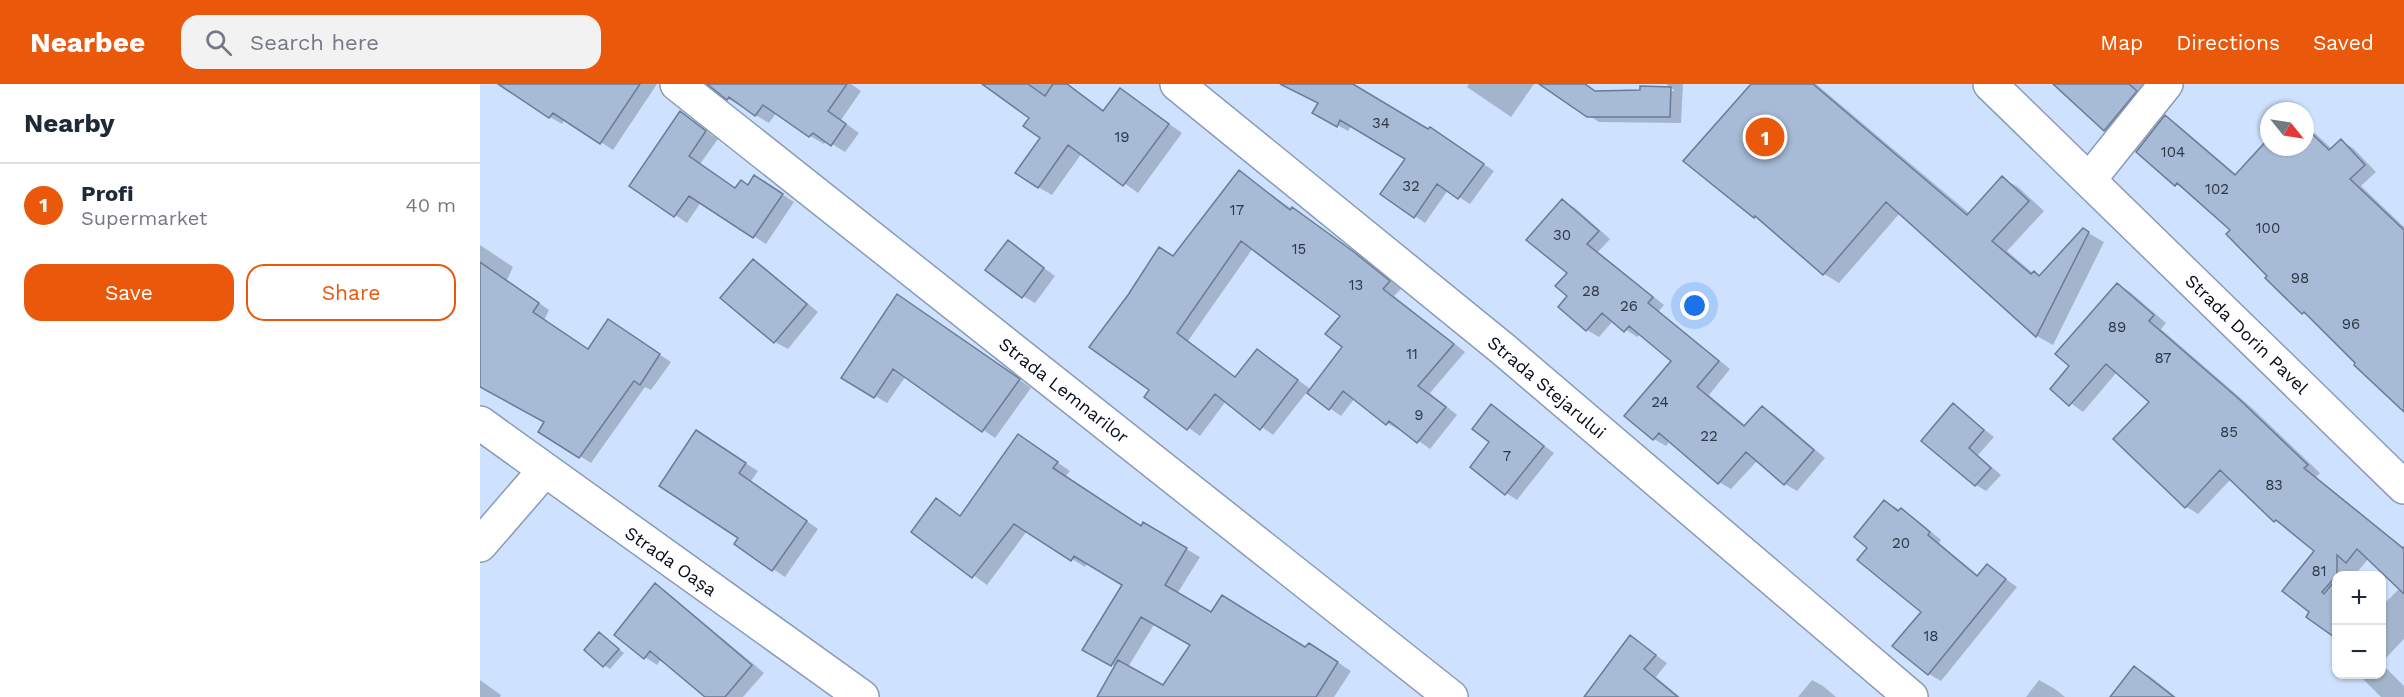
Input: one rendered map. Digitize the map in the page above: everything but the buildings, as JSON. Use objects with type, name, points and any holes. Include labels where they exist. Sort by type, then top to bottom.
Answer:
[{"type":"street","name":"Strada Lemnarilor","points":[[677,84],[1451,697]]},
{"type":"street","name":"Strada Stejarului","points":[[1177,84],[1512,357],[1911,697]]},
{"type":"street","name":"Strada Dorin Pavel","points":[[1990,84],[2404,487]]},
{"type":"street","points":[[2089,180],[2166,84]]},
{"type":"street","name":"Strada Oașa","points":[[480,423],[847,693]]},
{"type":"street","points":[[480,545],[544,471]]},
{"type":"place","name":"Profi","points":[[1765,137]]}]
